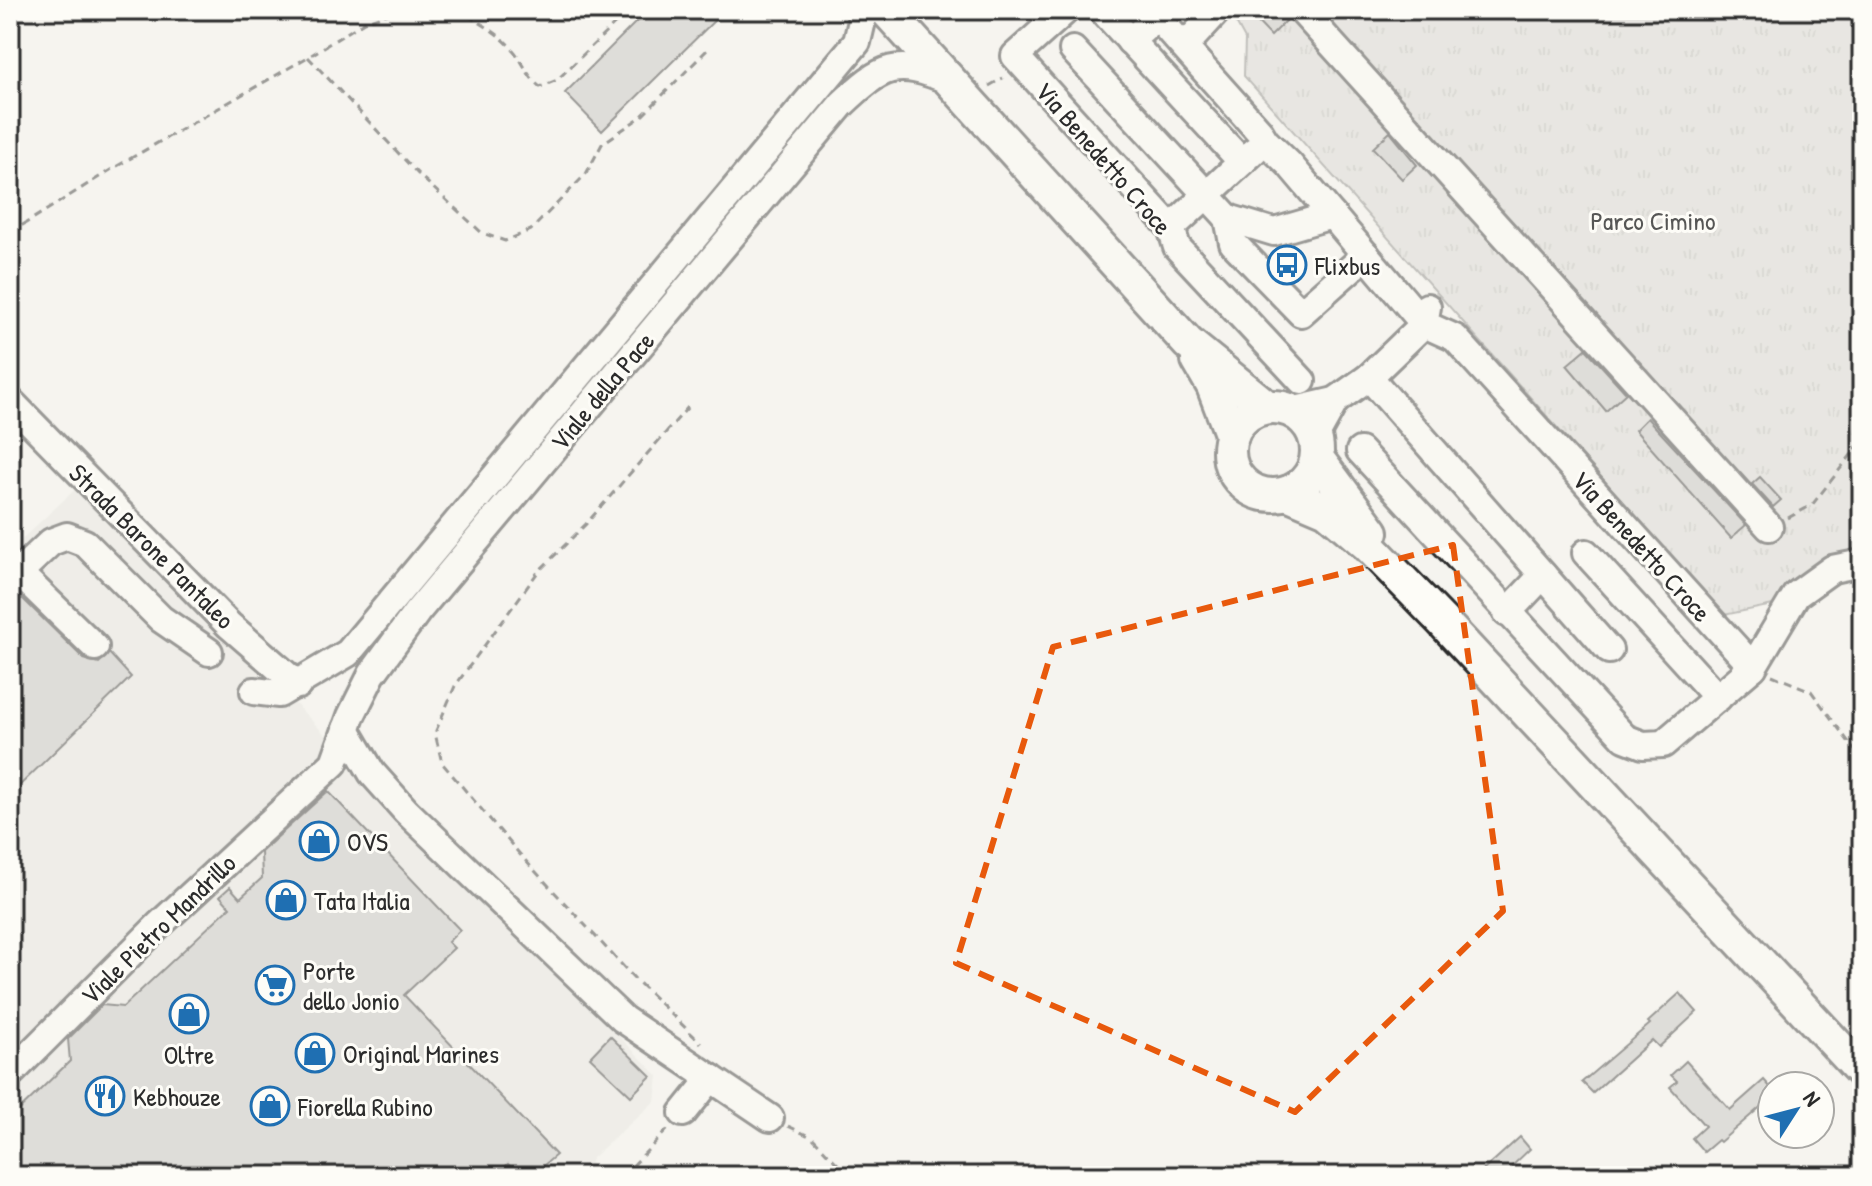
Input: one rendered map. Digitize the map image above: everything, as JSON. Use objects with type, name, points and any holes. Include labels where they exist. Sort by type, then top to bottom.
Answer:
[{"type":"main road","points":[[894,19],[1188,343],[1213,386],[1232,436]]},
{"type":"main road","points":[[1188,343],[1287,400],[1309,426],[1316,448],[1443,622]]},
{"type":"main road","points":[[1287,400],[1245,416],[1232,436],[1229,449],[1237,476],[1260,493],[1287,493],[1307,480],[1316,448]]},
{"type":"main road","points":[[1287,493],[1327,510],[1368,545],[1862,1072]]},
{"type":"street","points":[[857,42],[862,21],[860,10]]},
{"type":"street","name":"Via Benedetto Croce","points":[[1066,10],[1015,56],[1171,228],[1177,247],[1287,400]]},
{"type":"street","points":[[1102,10],[1242,162]]},
{"type":"street","points":[[1193,37],[1218,10]]},
{"type":"street","points":[[1301,10],[1769,527]]},
{"type":"street","points":[[1130,41],[1163,12]]},
{"type":"street","points":[[1163,12],[1193,37],[1278,130],[1428,302],[1424,324],[1369,377],[1335,401],[1316,448]]},
{"type":"street","points":[[1163,12],[1265,141],[1289,164],[1424,324]]},
{"type":"street","points":[[857,42],[894,19]]},
{"type":"street","name":"Viale della Pace","points":[[254,691],[279,694],[348,653],[857,42]]},
{"type":"street","points":[[1073,50],[1228,218],[1274,232],[1332,215]]},
{"type":"street","name":"Viale della Pace","points":[[308,787],[334,763],[372,674],[417,612],[842,104],[883,71],[901,67],[925,70],[959,90]]},
{"type":"street","points":[[1171,228],[1265,141]]},
{"type":"street","points":[[1228,218],[1233,243],[1301,313],[1366,255]]},
{"type":"street","name":"Via Benedetto Croce","points":[[1424,324],[1455,338],[1753,667]]},
{"type":"street","points":[[1369,377],[1609,650]]},
{"type":"street","points":[[1287,400],[1335,401]]},
{"type":"street","name":"Strada Barone Pantaleo","points":[[10,401],[229,625],[298,685]]},
{"type":"street","points":[[1360,451],[1625,738],[1643,745],[1663,744],[1753,667],[1796,595],[1832,569],[1862,563]]},
{"type":"street","points":[[95,647],[14,577],[51,542],[67,536],[85,543],[161,619],[209,652]]},
{"type":"street","points":[[1586,553],[1718,698]]},
{"type":"street","points":[[1507,613],[1543,575]]},
{"type":"street","points":[[346,729],[372,773],[429,833],[623,1019],[770,1118]]},
{"type":"street","name":"Viale Pietro Mandrillo","points":[[10,1074],[160,924],[308,787]]},
{"type":"street","points":[[683,1113],[711,1078]]},
{"type":"path","points":[[10,233],[112,169],[364,22],[399,10]]},
{"type":"path","points":[[455,10],[475,19],[514,50],[528,77],[540,87],[557,80],[629,10]]},
{"type":"path","points":[[308,57],[418,174],[482,233],[505,241],[531,230],[586,174],[602,144],[642,116],[707,50]]},
{"type":"path","points":[[959,90],[1024,66]]},
{"type":"path","points":[[688,407],[586,524],[538,572],[455,686],[435,733],[442,763],[523,858],[634,978],[707,1049]]},
{"type":"path","points":[[1769,527],[1812,505],[1862,441]]},
{"type":"path","points":[[1753,667],[1811,691],[1862,760]]},
{"type":"path","points":[[623,1176],[683,1113]]},
{"type":"path","points":[[770,1118],[813,1138],[849,1176]]},
{"type":"highlighted area","points":[[1453,545],[1503,911],[1295,1112],[956,963],[1053,647]]},
{"type":"shaded area","points":[[81,484],[658,1076],[655,1101],[592,1158],[587,1176],[10,1176],[10,550]]},
{"type":"green space","name":"Parco Cimino","points":[[1229,10],[1862,10],[1862,571],[1812,597],[1724,615],[1244,76],[1245,39]]},
{"type":"building","points":[[648,10],[725,10],[602,131],[565,93]]},
{"type":"building","points":[[1246,10],[1282,10],[1288,19],[1271,36]]},
{"type":"building","points":[[1390,132],[1417,165],[1402,179],[1373,148]]},
{"type":"building","points":[[1586,349],[1626,393],[1606,411],[1567,365]]},
{"type":"building","points":[[1647,418],[1746,525],[1731,538],[1635,430]]},
{"type":"building","points":[[1760,477],[1781,500],[1773,507],[1752,484]]},
{"type":"building","points":[[22,598],[84,659],[99,663],[109,653],[131,677],[10,795],[10,609]]},
{"type":"building","name":"Porte dello Jonio","points":[[328,791],[460,930],[448,942],[454,948],[404,995],[556,1155],[531,1176],[518,1176],[508,1164],[495,1176],[10,1176],[10,1119],[70,1061],[68,1039],[102,1005],[123,1007],[230,907],[220,896],[230,887],[240,898],[262,878],[261,852]]},
{"type":"building","points":[[1680,993],[1697,1012],[1659,1047],[1652,1040],[1593,1093],[1582,1082],[1650,1024],[1648,1022]]},
{"type":"building","points":[[610,1036],[651,1076],[631,1096],[590,1057]]},
{"type":"building","points":[[1686,1061],[1730,1110],[1756,1087],[1756,1111],[1704,1152],[1692,1138],[1705,1126],[1670,1087],[1677,1081],[1671,1075]]},
{"type":"building","points":[[1520,1137],[1530,1149],[1512,1166],[1520,1176],[1477,1176]]},
{"type":"place","name":"Flixbus","points":[[1287,265]]},
{"type":"place","name":"OVS","points":[[319,841]]},
{"type":"place","name":"Tata Italia","points":[[286,900]]},
{"type":"place","name":"Porte dello Jonio","points":[[275,985]]},
{"type":"place","name":"Oltre","points":[[189,1014]]},
{"type":"place","name":"Original Marines","points":[[315,1053]]},
{"type":"place","name":"Kebhouze","points":[[105,1096]]},
{"type":"place","name":"Fiorella Rubino","points":[[270,1106]]}]
